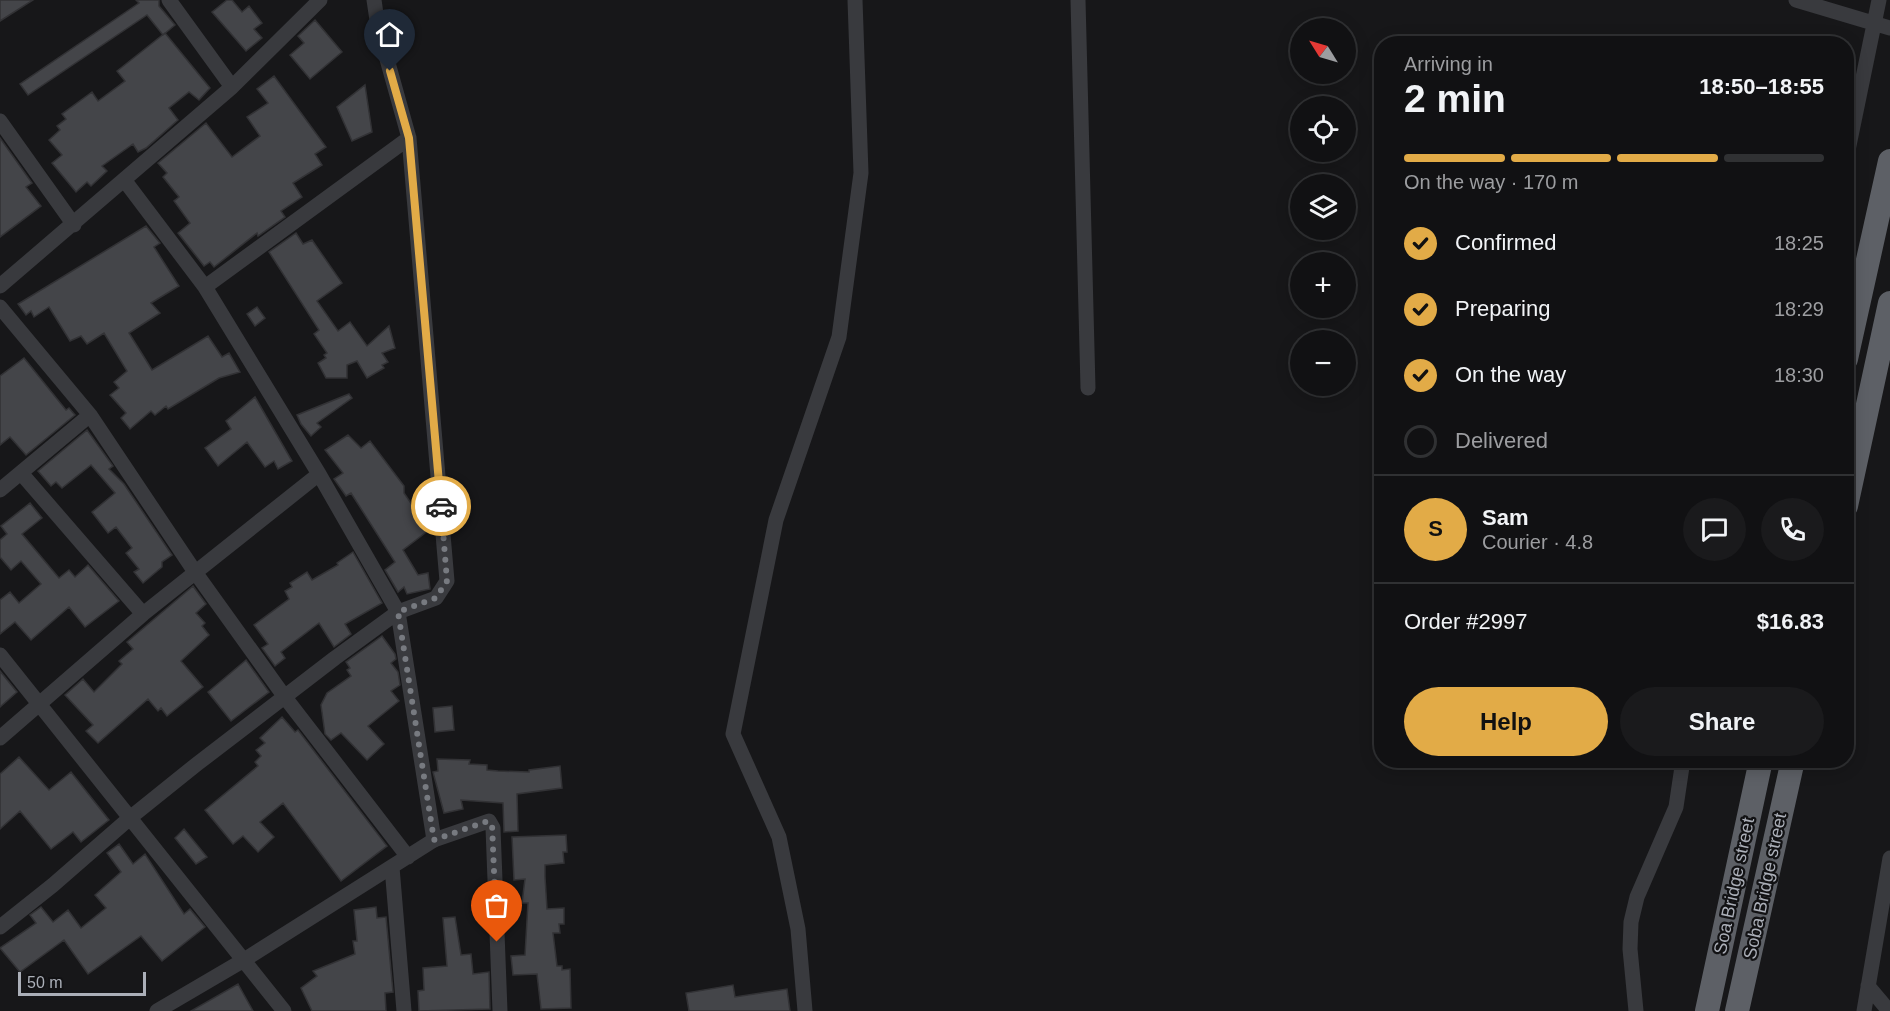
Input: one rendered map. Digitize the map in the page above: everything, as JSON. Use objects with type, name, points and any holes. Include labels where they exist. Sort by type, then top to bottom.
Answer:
[{"type":"highway","points":[[1854,323],[1890,161]]},
{"type":"highway","points":[[1854,469],[1890,303]]},
{"type":"highway","name":"Soa Bridge street","points":[[1707,1011],[1759,768]]},
{"type":"highway","name":"Soba Bridge street","points":[[1737,1011],[1791,768]]},
{"type":"street","points":[[169,0],[232,87]]},
{"type":"street","points":[[0,286],[74,225],[232,87],[320,0]]},
{"type":"street","points":[[0,927],[80,863],[131,816],[284,696],[398,612],[436,598],[447,581],[409,138],[378,27],[374,0]]},
{"type":"street","points":[[806,1011],[798,929],[779,837],[733,734],[776,520],[839,337],[861,173],[855,0]]},
{"type":"street","points":[[1078,0],[1088,387]]},
{"type":"street","points":[[1796,0],[1890,28]]},
{"type":"street","points":[[1854,121],[1879,0]]},
{"type":"street","points":[[0,121],[74,225]]},
{"type":"street","points":[[205,287],[409,138]]},
{"type":"street","points":[[125,181],[205,287],[319,474],[398,612],[434,840]]},
{"type":"street","points":[[0,307],[90,415],[195,572],[284,696],[408,857]]},
{"type":"street","points":[[0,490],[90,415]]},
{"type":"street","points":[[21,473],[142,614]]},
{"type":"street","points":[[0,738],[142,614],[319,474]]},
{"type":"street","points":[[0,655],[131,816],[284,1011]]},
{"type":"street","points":[[1636,1011],[1630,949],[1631,922],[1637,897],[1676,807],[1682,768]]},
{"type":"street","points":[[157,1011],[244,960],[434,840],[485,822],[492,824],[500,1011]]},
{"type":"street","points":[[1864,1011],[1890,858]]},
{"type":"street","points":[[392,867],[404,1011]]},
{"type":"street","points":[[1868,986],[1889,1011]]},
{"type":"building","points":[[0,0],[33,0],[0,21]]},
{"type":"building","points":[[136,0],[159,0],[159,6],[175,25],[163,35],[147,15],[28,95],[20,84],[139,3]]},
{"type":"building","points":[[227,0],[232,0],[242,12],[249,6],[262,23],[254,29],[262,38],[246,51],[212,12]]},
{"type":"building","points":[[315,20],[342,52],[310,79],[290,55],[304,43],[298,36]]},
{"type":"building","points":[[165,33],[210,88],[199,100],[189,92],[169,108],[178,120],[146,148],[138,152],[133,144],[102,166],[107,171],[91,186],[87,182],[76,192],[52,163],[62,155],[49,140],[60,130],[57,126],[66,119],[62,114],[92,92],[98,101],[125,81],[117,71]]},
{"type":"building","points":[[274,76],[326,147],[315,154],[322,165],[293,183],[302,197],[281,211],[285,217],[258,236],[257,233],[214,267],[210,262],[204,266],[178,233],[190,223],[174,201],[179,197],[163,177],[167,173],[158,163],[206,123],[232,157],[260,136],[247,117],[268,103],[257,89]]},
{"type":"building","points":[[365,85],[372,132],[352,141],[337,107]]},
{"type":"building","points":[[0,138],[32,183],[26,187],[41,206],[0,237]]},
{"type":"building","points":[[146,226],[160,243],[154,247],[179,286],[151,303],[160,313],[129,333],[152,370],[208,336],[222,357],[229,353],[240,372],[219,378],[168,409],[166,406],[155,415],[151,411],[130,429],[121,418],[126,413],[110,395],[119,388],[114,382],[127,371],[104,333],[87,344],[81,336],[70,341],[49,307],[34,317],[31,311],[26,315],[18,304]]},
{"type":"building","points":[[296,233],[303,244],[312,240],[342,283],[317,301],[338,331],[350,322],[367,346],[389,326],[395,348],[382,353],[388,362],[382,365],[384,368],[367,378],[357,361],[347,365],[347,378],[326,378],[318,363],[326,358],[324,355],[327,353],[314,334],[319,330],[269,252]]},
{"type":"building","points":[[257,307],[265,318],[255,326],[247,314]]},
{"type":"building","points":[[24,358],[66,410],[69,408],[75,415],[26,455],[10,437],[0,445],[0,376]]},
{"type":"building","points":[[349,394],[352,398],[317,423],[321,427],[311,436],[297,415]]},
{"type":"building","points":[[255,397],[292,461],[278,469],[274,461],[265,467],[247,442],[218,466],[205,448],[231,429],[226,421]]},
{"type":"building","points":[[87,430],[113,466],[109,469],[124,484],[172,555],[162,562],[162,567],[143,583],[134,572],[139,569],[126,553],[132,548],[116,527],[108,533],[92,512],[115,493],[91,465],[62,488],[56,482],[51,486],[38,471]]},
{"type":"building","points":[[348,435],[361,448],[370,441],[404,486],[404,493],[417,512],[431,511],[433,527],[403,550],[418,575],[428,573],[430,589],[407,594],[404,587],[398,592],[385,570],[395,562],[351,493],[346,496],[334,479],[343,473],[325,450]]},
{"type":"building","points":[[30,503],[42,518],[22,534],[59,578],[69,570],[75,577],[88,565],[119,601],[85,627],[69,607],[31,640],[15,622],[0,634],[0,600],[10,592],[19,603],[41,584],[21,561],[11,570],[0,557],[0,540],[7,534],[1,526]]},
{"type":"building","points":[[353,552],[382,603],[345,624],[351,634],[334,647],[319,623],[281,652],[285,658],[275,666],[262,648],[268,644],[254,625],[289,599],[285,591],[292,587],[290,583],[307,572],[312,580],[338,565],[337,563]]},
{"type":"building","points":[[193,586],[206,604],[196,613],[205,623],[202,626],[209,635],[181,661],[203,687],[167,716],[161,708],[158,711],[148,699],[98,743],[86,731],[93,725],[65,695],[83,679],[94,692],[122,664],[119,661],[133,649],[127,642]]},
{"type":"building","points":[[382,636],[395,654],[396,659],[391,663],[398,672],[400,685],[391,691],[399,701],[368,726],[384,744],[367,760],[341,733],[331,740],[325,734],[321,705],[327,693],[351,676],[346,662]]},
{"type":"building","points":[[246,660],[269,692],[231,721],[208,692]]},
{"type":"building","points":[[0,671],[17,692],[0,707]]},
{"type":"building","points":[[452,706],[454,730],[435,732],[433,708]]},
{"type":"building","points":[[282,717],[295,732],[298,730],[387,846],[341,881],[283,803],[260,822],[274,837],[258,852],[243,836],[233,844],[205,810],[258,766],[255,762],[261,756],[256,750],[265,743],[260,738]]},
{"type":"building","points":[[19,757],[49,790],[71,772],[109,820],[81,842],[73,832],[51,849],[20,811],[0,829],[0,774]]},
{"type":"building","points":[[437,759],[470,760],[469,764],[487,765],[487,770],[498,771],[529,772],[529,770],[560,766],[562,788],[517,794],[518,831],[504,832],[503,803],[461,800],[463,809],[444,813],[433,772],[438,771]]},
{"type":"building","points":[[184,829],[207,857],[196,864],[175,838]]},
{"type":"building","points":[[566,835],[567,852],[563,852],[564,863],[545,865],[545,877],[547,909],[564,908],[564,924],[559,924],[560,933],[553,933],[557,966],[562,966],[562,970],[570,969],[571,1008],[541,1009],[537,974],[513,975],[511,956],[525,955],[528,903],[522,903],[525,879],[514,880],[512,837]]},
{"type":"building","points":[[119,844],[133,864],[145,854],[184,914],[190,909],[205,927],[162,961],[141,936],[88,974],[64,940],[20,972],[0,948],[36,923],[30,915],[41,907],[53,922],[68,910],[81,928],[106,908],[95,895],[121,872],[107,853]]},
{"type":"building","points":[[376,907],[377,918],[386,917],[393,992],[385,993],[386,1011],[312,1011],[301,988],[317,976],[313,971],[355,954],[353,941],[357,941],[354,910]]},
{"type":"building","points":[[455,917],[461,955],[471,954],[473,974],[489,972],[490,1009],[419,1011],[418,991],[424,990],[423,968],[447,966],[443,918]]},
{"type":"building","points":[[238,984],[253,1011],[191,1011]]},
{"type":"building","points":[[733,985],[735,997],[787,989],[790,1011],[689,1011],[686,993]]},
{"type":"way so far","points":[[441,506],[447,581],[436,598],[398,612],[434,840],[485,822],[489,821],[492,824],[497,942]]},
{"type":"route","points":[[390,71],[409,138],[441,506]]}]
